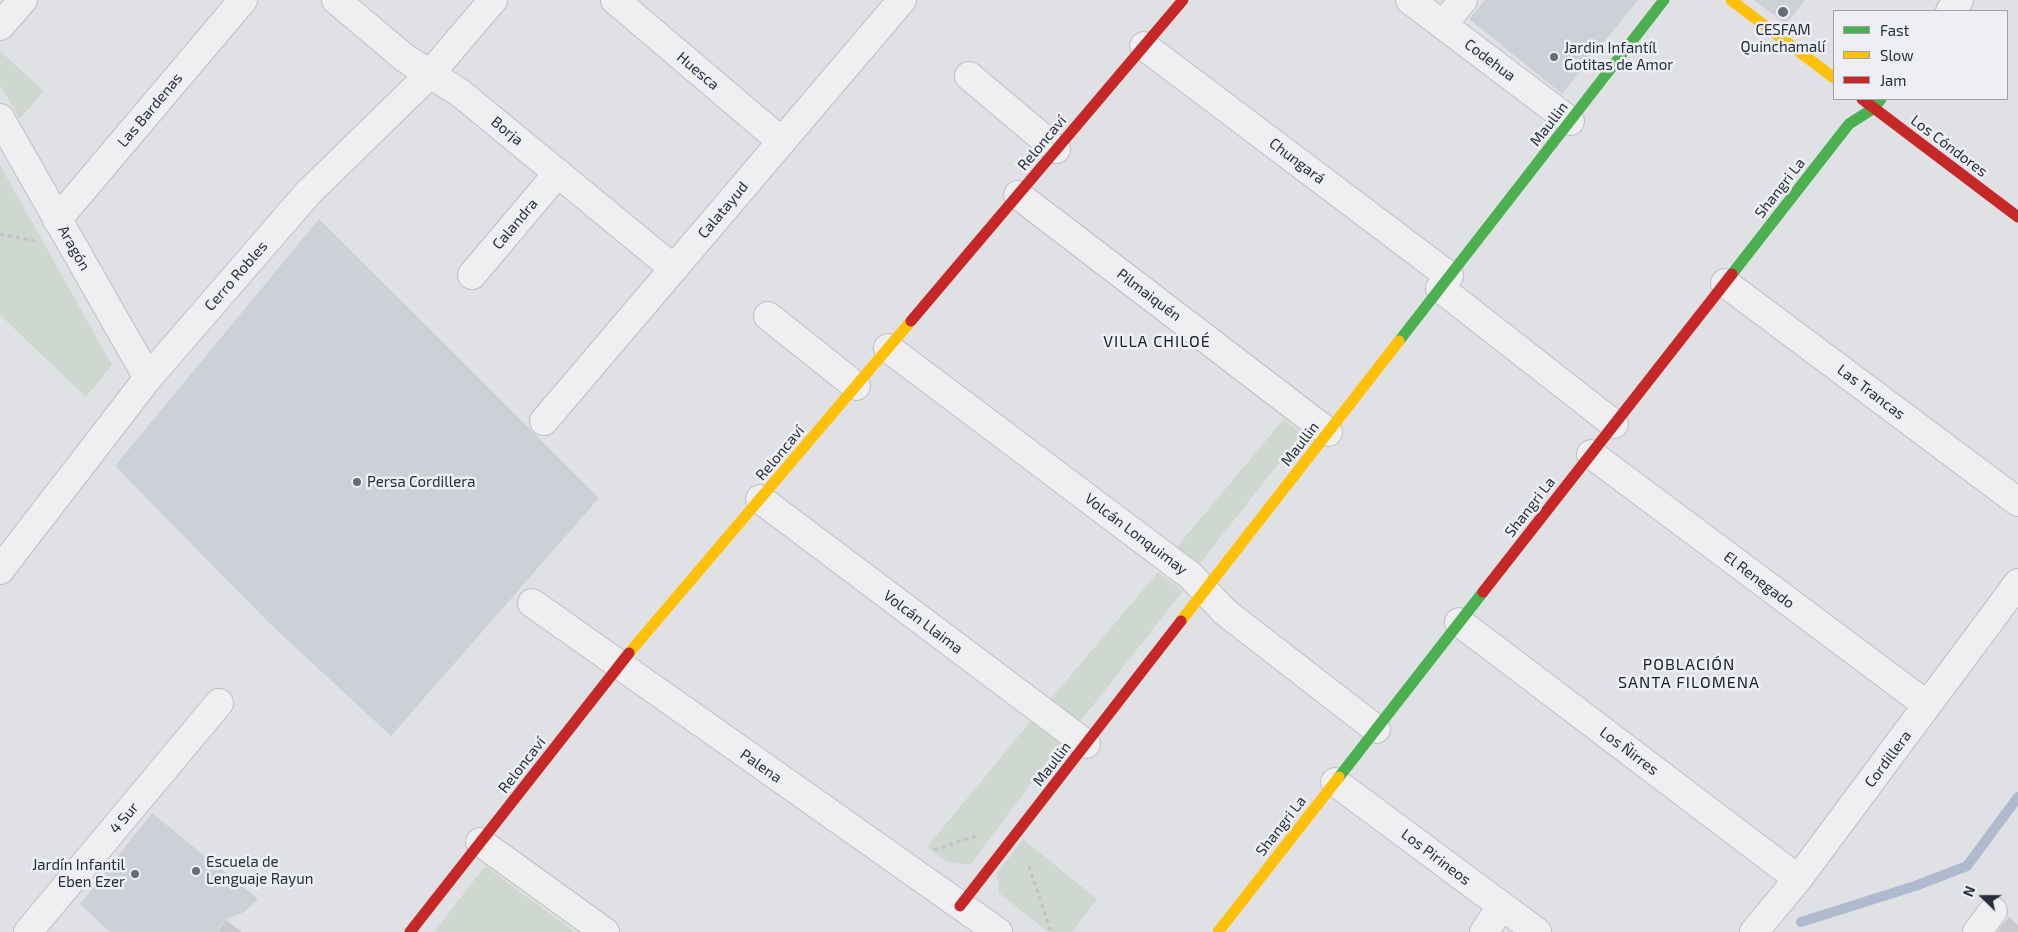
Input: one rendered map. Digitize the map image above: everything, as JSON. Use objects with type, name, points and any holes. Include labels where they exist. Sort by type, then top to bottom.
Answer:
[{"type":"street","points":[[0,26],[23,0]]},
{"type":"street","name":"Las Bardenas","points":[[57,220],[243,0]]},
{"type":"street","name":"Borja","points":[[336,0],[406,59],[459,92],[673,268]]},
{"type":"street","name":"Cerro Robles","points":[[0,570],[148,378],[308,193],[430,74],[493,0]]},
{"type":"street","name":"Huesca","points":[[614,0],[781,141]]},
{"type":"street","name":"Reloncaví","points":[[410,932],[619,665],[1183,0]]},
{"type":"street","name":"Codehua","points":[[1410,0],[1570,121]]},
{"type":"street","points":[[1443,25],[1463,0]]},
{"type":"street","name":"Maullin","points":[[960,906],[1664,0]]},
{"type":"street","points":[[1731,0],[1833,77]]},
{"type":"street","points":[[1951,10],[1959,0]]},
{"type":"street","name":"Calatayud","points":[[544,420],[781,141],[889,4]]},
{"type":"street","name":"Chungará","points":[[1144,46],[1445,282],[1614,424]]},
{"type":"street","points":[[969,76],[1056,150]]},
{"type":"street","name":"Los Cóndores","points":[[1878,103],[2018,217]]},
{"type":"street","name":"Shangri La","points":[[1218,932],[1849,124],[1878,103]]},
{"type":"street","name":"Aragón","points":[[0,118],[148,378]]},
{"type":"street","name":"Calandra","points":[[472,276],[558,173]]},
{"type":"street","name":"Pilmaiquén","points":[[1018,195],[1328,432]]},
{"type":"street","name":"Las Trancas","points":[[1725,283],[2018,502]]},
{"type":"street","points":[[768,316],[856,386]]},
{"type":"street","name":"Volcán Lonquimay","points":[[888,348],[1191,576],[1225,612],[1376,729]]},
{"type":"street","name":"El Renegado","points":[[1591,454],[1927,705]]},
{"type":"street","name":"Volcán Llaima","points":[[760,499],[1086,744]]},
{"type":"street","name":"Cordillera","points":[[1754,932],[1798,879],[2018,583]]},
{"type":"street","name":"Palena","points":[[532,603],[994,930]]},
{"type":"street","name":"Los Ñirres","points":[[1459,622],[1798,879]]},
{"type":"street","name":"4 Sur","points":[[28,932],[219,703]]},
{"type":"street","name":"Los Pirineos","points":[[1335,782],[1538,932]]},
{"type":"street","points":[[480,842],[605,932]]},
{"type":"street","points":[[1484,932],[1502,906]]},
{"type":"path","points":[[1018,832],[1051,932]]},
{"type":"path","points":[[898,863],[982,834]]},
{"type":"shaded area","name":"Jardin Infantíl Gotitas de Amor","points":[[1485,0],[1638,0],[1562,94],[1469,19]]},
{"type":"shaded area","name":"CESFAM Quinchamalí","points":[[1754,0],[1805,0],[1786,24]]},
{"type":"shaded area","points":[[0,51],[44,91],[20,119],[0,85]]},
{"type":"shaded area","points":[[0,165],[112,365],[86,397],[0,315]]},
{"type":"shaded area","name":"Persa Cordillera","points":[[319,219],[599,498],[391,736],[268,622],[115,466]]},
{"type":"shaded area","points":[[1284,419],[1302,434],[1197,567],[1175,549]]},
{"type":"shaded area","points":[[1158,572],[1183,591],[1079,723],[1050,700]]},
{"type":"shaded area","points":[[1034,717],[1064,739],[970,865],[947,862],[927,847]]},
{"type":"shaded area","points":[[152,813],[258,899],[244,912],[226,919],[216,932],[110,932],[80,904]]},
{"type":"shaded area","points":[[1023,839],[1097,899],[1072,932],[1048,932],[999,893],[997,873]]},
{"type":"shaded area","points":[[485,866],[575,932],[434,932]]},
{"type":"building","points":[[2009,917],[2018,925],[2018,932],[1997,932]]},
{"type":"building","points":[[226,920],[242,932],[217,932]]},
{"type":"waterway","points":[[1801,922],[1915,886],[1967,866],[2018,797]]},
{"type":"traffic: fast","points":[[1399,341],[1664,0]]},
{"type":"traffic: fast","points":[[1732,274],[1849,124],[1874,108],[1880,100]]},
{"type":"traffic: fast","points":[[1339,777],[1483,592]]},
{"type":"traffic: slow","points":[[1731,0],[1833,77]]},
{"type":"traffic: slow","points":[[629,653],[911,321]]},
{"type":"traffic: slow","points":[[1181,621],[1399,341]]},
{"type":"traffic: slow","points":[[1218,932],[1339,777]]},
{"type":"traffic: jam","points":[[911,321],[1183,0]]},
{"type":"traffic: jam","points":[[1863,100],[2018,217]]},
{"type":"traffic: jam","points":[[1483,592],[1732,274]]},
{"type":"traffic: jam","points":[[960,906],[1181,621]]},
{"type":"traffic: jam","points":[[410,932],[629,653]]},
{"type":"place","name":"CESFAM Quinchamalí","points":[[1783,12]]},
{"type":"place","name":"Jardin Infantíl Gotitas de Amor","points":[[1554,57]]},
{"type":"place","name":"Persa Cordillera","points":[[357,482]]},
{"type":"place","name":"Escuela de Lenguaje Rayun","points":[[196,871]]},
{"type":"place","name":"Jardín Infantil Eben Ezer","points":[[135,874]]},
{"type":"district","name":"VILLA CHILOÉ","points":[[1157,342]]},
{"type":"district","name":"POBLACIÓN SANTA FILOMENA","points":[[1689,674]]}]
